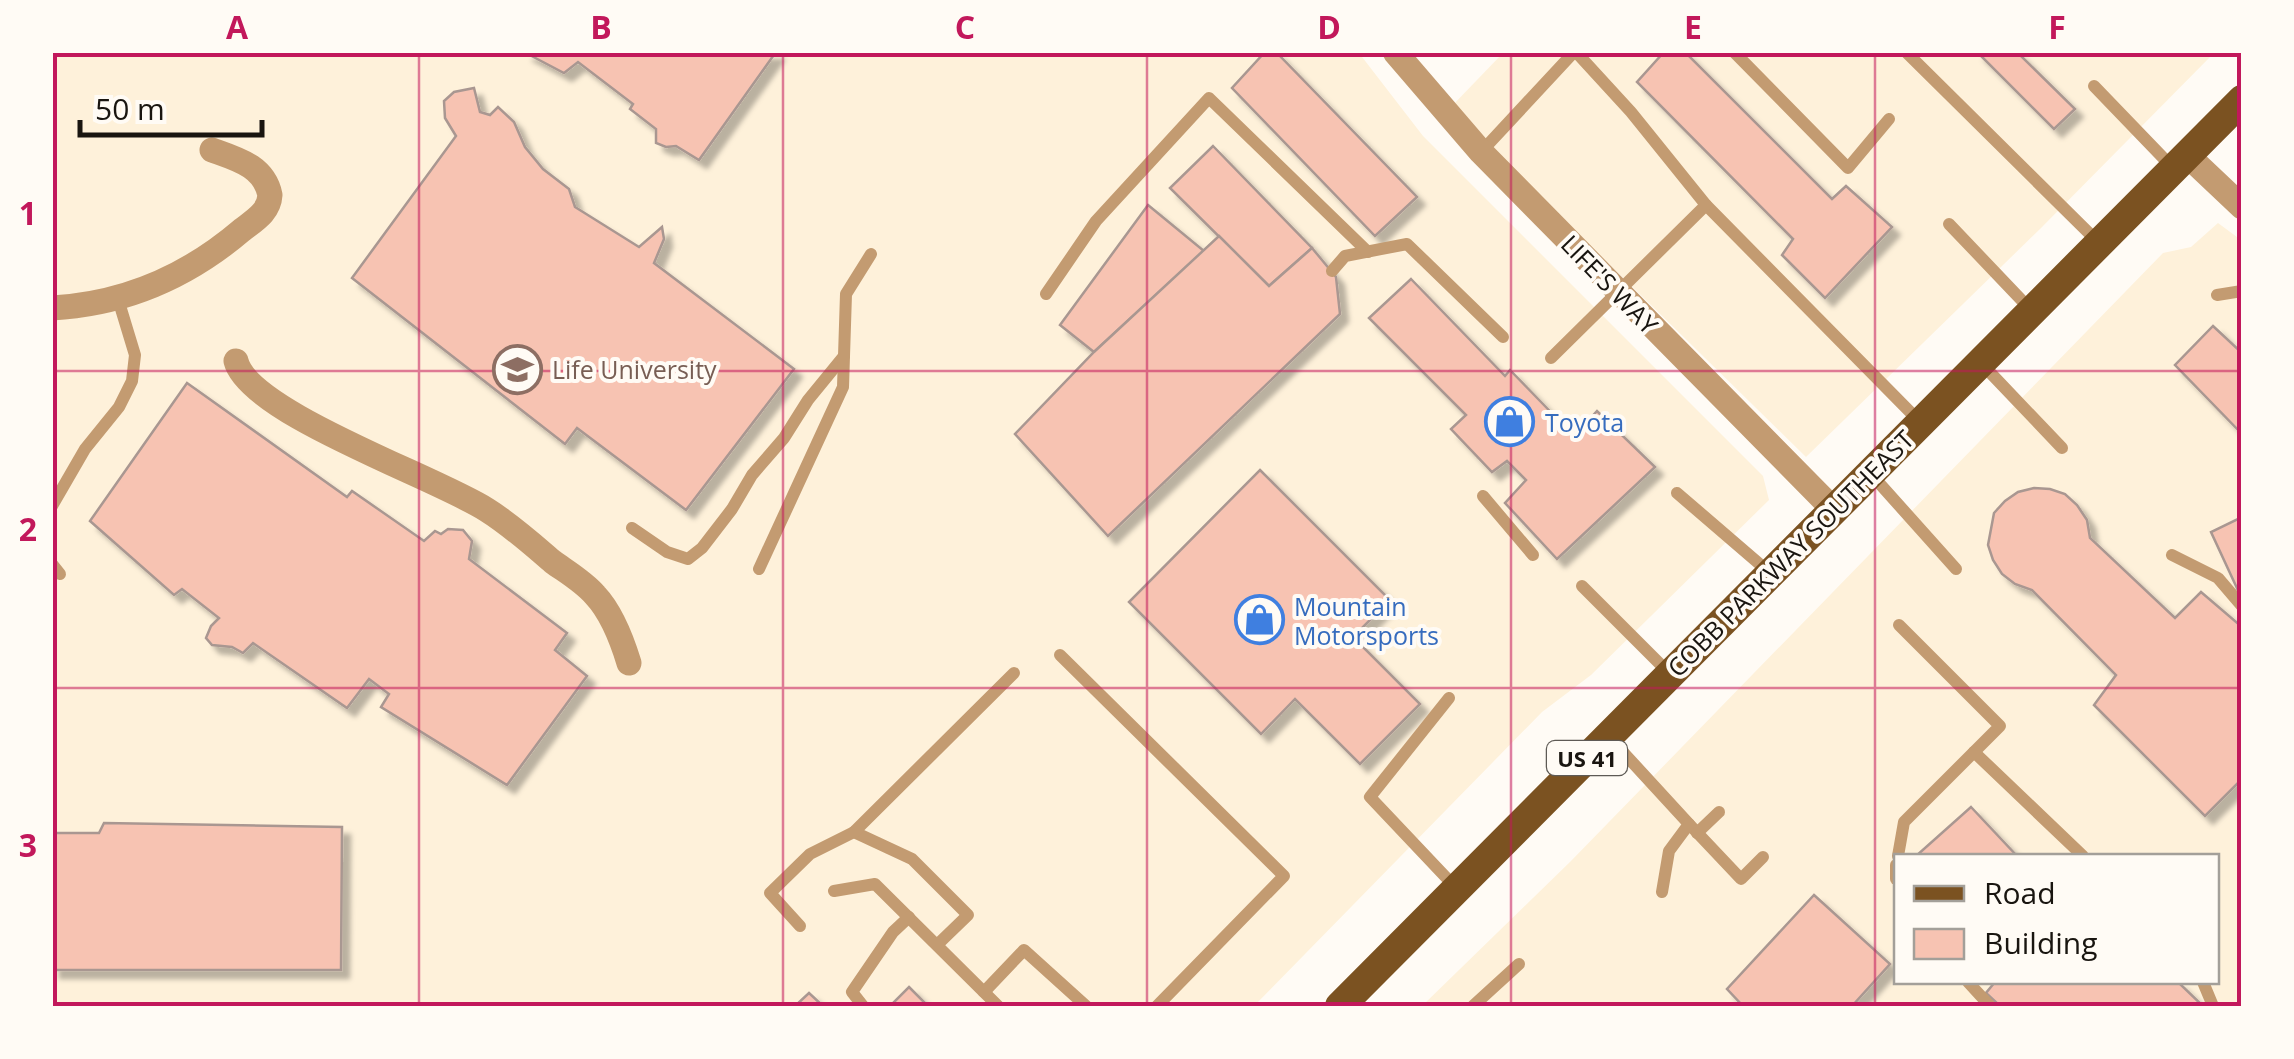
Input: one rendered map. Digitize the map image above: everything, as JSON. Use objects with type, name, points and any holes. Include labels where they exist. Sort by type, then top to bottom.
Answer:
[{"type":"main road","name":"COBB PARKWAY SOUTHEAST","points":[[1340,1006],[2242,100]]},
{"type":"street","name":"LIFE'S WAY","points":[[1395,52],[1481,152],[1833,508]]},
{"type":"street","points":[[52,308],[118,299],[194,267],[268,207],[267,183],[255,168],[212,150]]},
{"type":"street","points":[[2180,162],[2242,207]]},
{"type":"street","points":[[236,361],[239,374],[298,416],[487,509],[514,529],[595,594],[620,636],[629,662]]},
{"type":"lane","points":[[1481,152],[1575,52],[1632,112],[1706,205],[1920,422]]},
{"type":"lane","points":[[1734,52],[1848,168],[1889,119]]},
{"type":"lane","points":[[1906,52],[2100,242]]},
{"type":"lane","points":[[2094,86],[2180,162]]},
{"type":"lane","points":[[1046,294],[1096,221],[1209,98],[1368,252]]},
{"type":"lane","points":[[1552,358],[1706,205]]},
{"type":"lane","points":[[1949,224],[2032,311]]},
{"type":"lane","points":[[1332,271],[1346,256],[1407,244],[1503,337]]},
{"type":"lane","points":[[759,569],[843,387],[846,294],[871,254]]},
{"type":"lane","points":[[2217,294],[2242,291]]},
{"type":"lane","points":[[52,506],[84,449],[118,407],[132,381],[135,356],[118,299]]},
{"type":"lane","points":[[632,528],[667,552],[688,559],[702,548],[752,475],[844,356]]},
{"type":"lane","points":[[1981,362],[2062,448]]},
{"type":"lane","points":[[1869,472],[1956,569]]},
{"type":"lane","points":[[1677,492],[1770,573]]},
{"type":"lane","points":[[1483,496],[1533,554]]},
{"type":"lane","points":[[2172,555],[2218,578],[2242,606]]},
{"type":"lane","points":[[1582,586],[1670,674]]},
{"type":"lane","points":[[1898,854],[1904,822],[2000,726],[1900,625]]},
{"type":"lane","points":[[1060,655],[1284,876],[1157,1006]]},
{"type":"lane","points":[[800,926],[770,893],[810,854],[854,832],[1014,673]]},
{"type":"lane","points":[[1449,698],[1370,797],[1456,889]]},
{"type":"lane","points":[[1608,736],[1742,879],[1763,857]]},
{"type":"lane","points":[[1974,752],[2081,854]]},
{"type":"lane","points":[[1662,892],[1670,852],[1694,828],[1718,812]]},
{"type":"lane","points":[[854,832],[912,860],[968,914],[938,944]]},
{"type":"lane","points":[[834,891],[875,884],[998,1006]]},
{"type":"lane","points":[[863,1006],[852,992],[893,932],[909,917]]},
{"type":"lane","points":[[984,992],[1024,950],[1086,1006]]},
{"type":"lane","points":[[1473,1006],[1519,964]]},
{"type":"lane","points":[[1970,984],[1990,1006]]},
{"type":"shaded area","points":[[52,53],[1359,53],[1423,136],[1763,476],[1769,500],[1591,675],[1542,712],[1254,1006],[53,1006]]},
{"type":"shaded area","points":[[1503,53],[2214,53],[1806,457],[1450,108]]},
{"type":"shaded area","points":[[2218,223],[2241,240],[2241,1006],[1422,1006],[1571,861],[2163,253],[2191,247]]},
{"type":"building","points":[[524,52],[776,52],[699,160],[676,146],[656,143],[656,129],[630,109],[633,104],[578,62],[564,73]]},
{"type":"building","points":[[1265,52],[1276,52],[1417,197],[1375,236],[1232,88]]},
{"type":"building","points":[[1664,52],[1685,52],[1832,199],[1846,186],[1892,227],[1825,298],[1782,255],[1793,239],[1637,82]]},
{"type":"building","points":[[1977,52],[2017,52],[2075,109],[2054,129]]},
{"type":"building","points":[[474,88],[480,112],[490,115],[498,107],[514,122],[525,147],[543,169],[569,189],[575,207],[639,247],[662,227],[664,239],[654,263],[794,369],[686,510],[577,428],[565,444],[352,278],[456,136],[445,118],[444,101],[454,92]]},
{"type":"building","points":[[1213,146],[1312,248],[1269,286],[1170,188]]},
{"type":"building","points":[[1148,205],[1204,251],[1094,352],[1060,325]]},
{"type":"building","points":[[1219,236],[1269,286],[1312,248],[1336,277],[1340,314],[1108,536],[1015,434],[1094,352]]},
{"type":"building","name":"Toyota","points":[[1411,279],[1505,376],[1510,370],[1574,436],[1597,411],[1655,467],[1557,559],[1505,503],[1526,480],[1507,461],[1492,472],[1451,429],[1466,415],[1369,318]]},
{"type":"building","points":[[2213,326],[2242,353],[2242,434],[2175,365]]},
{"type":"building","points":[[187,383],[347,497],[352,491],[424,541],[435,531],[441,534],[448,529],[463,530],[472,541],[469,559],[567,633],[555,650],[587,676],[507,785],[381,707],[389,694],[369,679],[347,708],[253,643],[243,653],[232,647],[212,645],[206,638],[219,618],[182,589],[174,595],[90,521]]},
{"type":"building","name":"Mountain Motorsports","points":[[1260,470],[1390,600],[1353,637],[1420,704],[1360,764],[1295,699],[1261,734],[1129,602]]},
{"type":"building","points":[[2034,488],[2065,494],[2077,505],[2087,520],[2090,538],[2175,618],[2201,592],[2242,627],[2242,779],[2205,816],[2094,705],[2116,675],[2032,590],[2002,574],[1993,560],[1988,545],[1994,513],[2018,492]]},
{"type":"building","points":[[2242,517],[2242,599],[2211,532]]},
{"type":"building","points":[[1971,807],[2015,854],[1918,854]]},
{"type":"building","points":[[104,823],[342,827],[341,970],[52,970],[52,833],[99,833]]},
{"type":"building","points":[[1814,895],[1890,964],[1852,1006],[1743,1006],[1727,989]]},
{"type":"building","points":[[1993,984],[2180,984],[2203,1006],[2000,1006],[1986,993]]},
{"type":"building","points":[[909,987],[928,1006],[890,1006]]},
{"type":"building","points":[[809,993],[823,1006],[795,1006]]},
{"type":"place","name":"Life University","points":[[517,369]]},
{"type":"place","name":"Toyota","points":[[1510,422]]},
{"type":"place","name":"Mountain Motorsports","points":[[1259,620]]}]
